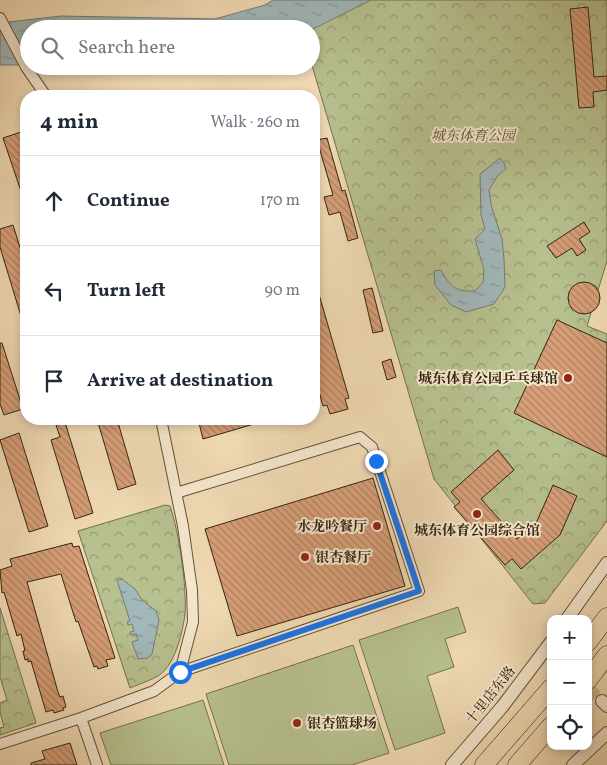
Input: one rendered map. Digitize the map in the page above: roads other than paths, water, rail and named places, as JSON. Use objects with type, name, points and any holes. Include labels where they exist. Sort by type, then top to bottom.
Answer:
[{"type":"highway","points":[[592,637],[607,616]]},
{"type":"highway","points":[[592,675],[607,655]]},
{"type":"highway","points":[[484,765],[547,693]]},
{"type":"highway","points":[[517,765],[547,731]]},
{"type":"street","points":[[0,18],[20,56]]},
{"type":"street","points":[[32,75],[42,90]]},
{"type":"street","points":[[162,425],[183,526],[194,612],[180,672]]},
{"type":"street","points":[[0,744],[81,718],[154,691],[180,672],[419,591],[372,447],[360,437],[176,493]]},
{"type":"street","points":[[570,615],[607,563]]},
{"type":"street","name":"十里店东路","points":[[452,765],[547,651]]},
{"type":"street","points":[[81,718],[96,765]]},
{"type":"street","points":[[573,765],[607,733]]},
{"type":"water","points":[[273,0],[371,0],[320,26],[320,20],[26,20],[61,16],[215,19],[265,5]]},
{"type":"water","points":[[20,21],[20,65],[0,65],[0,23]]},
{"type":"water","points":[[500,158],[506,169],[498,175],[489,190],[491,205],[502,239],[505,287],[494,304],[466,312],[451,305],[435,285],[434,271],[441,270],[447,281],[463,291],[475,291],[483,282],[484,270],[475,239],[485,229],[481,215],[480,174]]},
{"type":"water","points":[[122,579],[135,589],[142,600],[156,611],[159,620],[152,654],[148,658],[138,659],[132,642],[138,640],[136,634],[132,636],[130,632],[134,631],[132,624],[128,625],[127,622],[130,621],[117,580]]},
{"type":"tunnel","points":[[592,692],[602,701]]},
{"type":"place","name":"城东体育公园乒乓球馆","points":[[568,378]]},
{"type":"place","name":"城东体育公园综合馆","points":[[477,514]]},
{"type":"place","name":"水龙吟餐厅","points":[[377,526]]},
{"type":"place","name":"银杏餐厅","points":[[305,557]]},
{"type":"place","name":"银杏篮球场","points":[[297,723]]},
{"type":"park label","name":"城东体育公园","points":[[473,135]]}]
